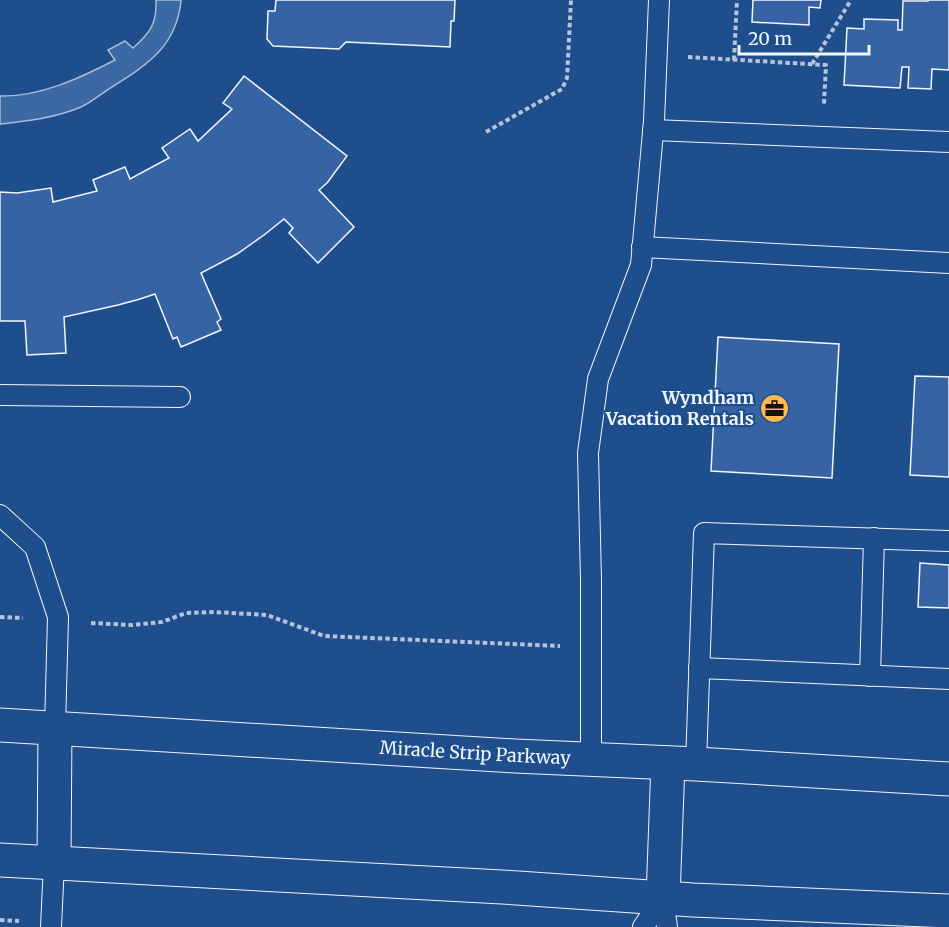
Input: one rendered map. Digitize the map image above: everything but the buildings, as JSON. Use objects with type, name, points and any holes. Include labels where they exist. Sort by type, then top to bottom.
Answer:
[{"type":"highway","name":"Miracle Strip Parkway","points":[[0,725],[949,780]]},
{"type":"highway","points":[[54,863],[55,728]]},
{"type":"highway","points":[[665,913],[682,764]]},
{"type":"highway","points":[[0,860],[502,887],[665,913],[949,911]]},
{"type":"lane","points":[[591,759],[588,453],[598,379],[641,265],[653,130],[660,0]]},
{"type":"lane","points":[[653,130],[949,142]]},
{"type":"lane","points":[[642,248],[949,263]]},
{"type":"lane","points":[[0,395],[180,397]]},
{"type":"lane","points":[[0,515],[35,547],[58,617],[55,728]]},
{"type":"lane","points":[[682,764],[699,668],[704,533],[949,541]]},
{"type":"lane","points":[[870,676],[874,538]]},
{"type":"lane","points":[[699,668],[949,679]]},
{"type":"lane","points":[[51,927],[54,863]]},
{"type":"lane","points":[[643,927],[665,913]]},
{"type":"path","points":[[486,132],[561,89],[567,78],[571,0]]},
{"type":"path","points":[[734,60],[737,0]]},
{"type":"path","points":[[812,64],[851,0]]},
{"type":"path","points":[[657,55],[826,65],[824,104],[835,105]]},
{"type":"path","points":[[0,617],[132,625],[162,622],[186,613],[214,612],[267,615],[324,636],[591,647]]},
{"type":"water","points":[[156,0],[181,1],[173,31],[158,53],[148,62],[81,107],[51,116],[0,124],[0,96],[30,93],[59,85],[115,60],[108,50],[125,41],[133,48],[144,38],[154,22]]},
{"type":"place","name":"Wyndham Vacation Rentals","points":[[775,408]]}]
